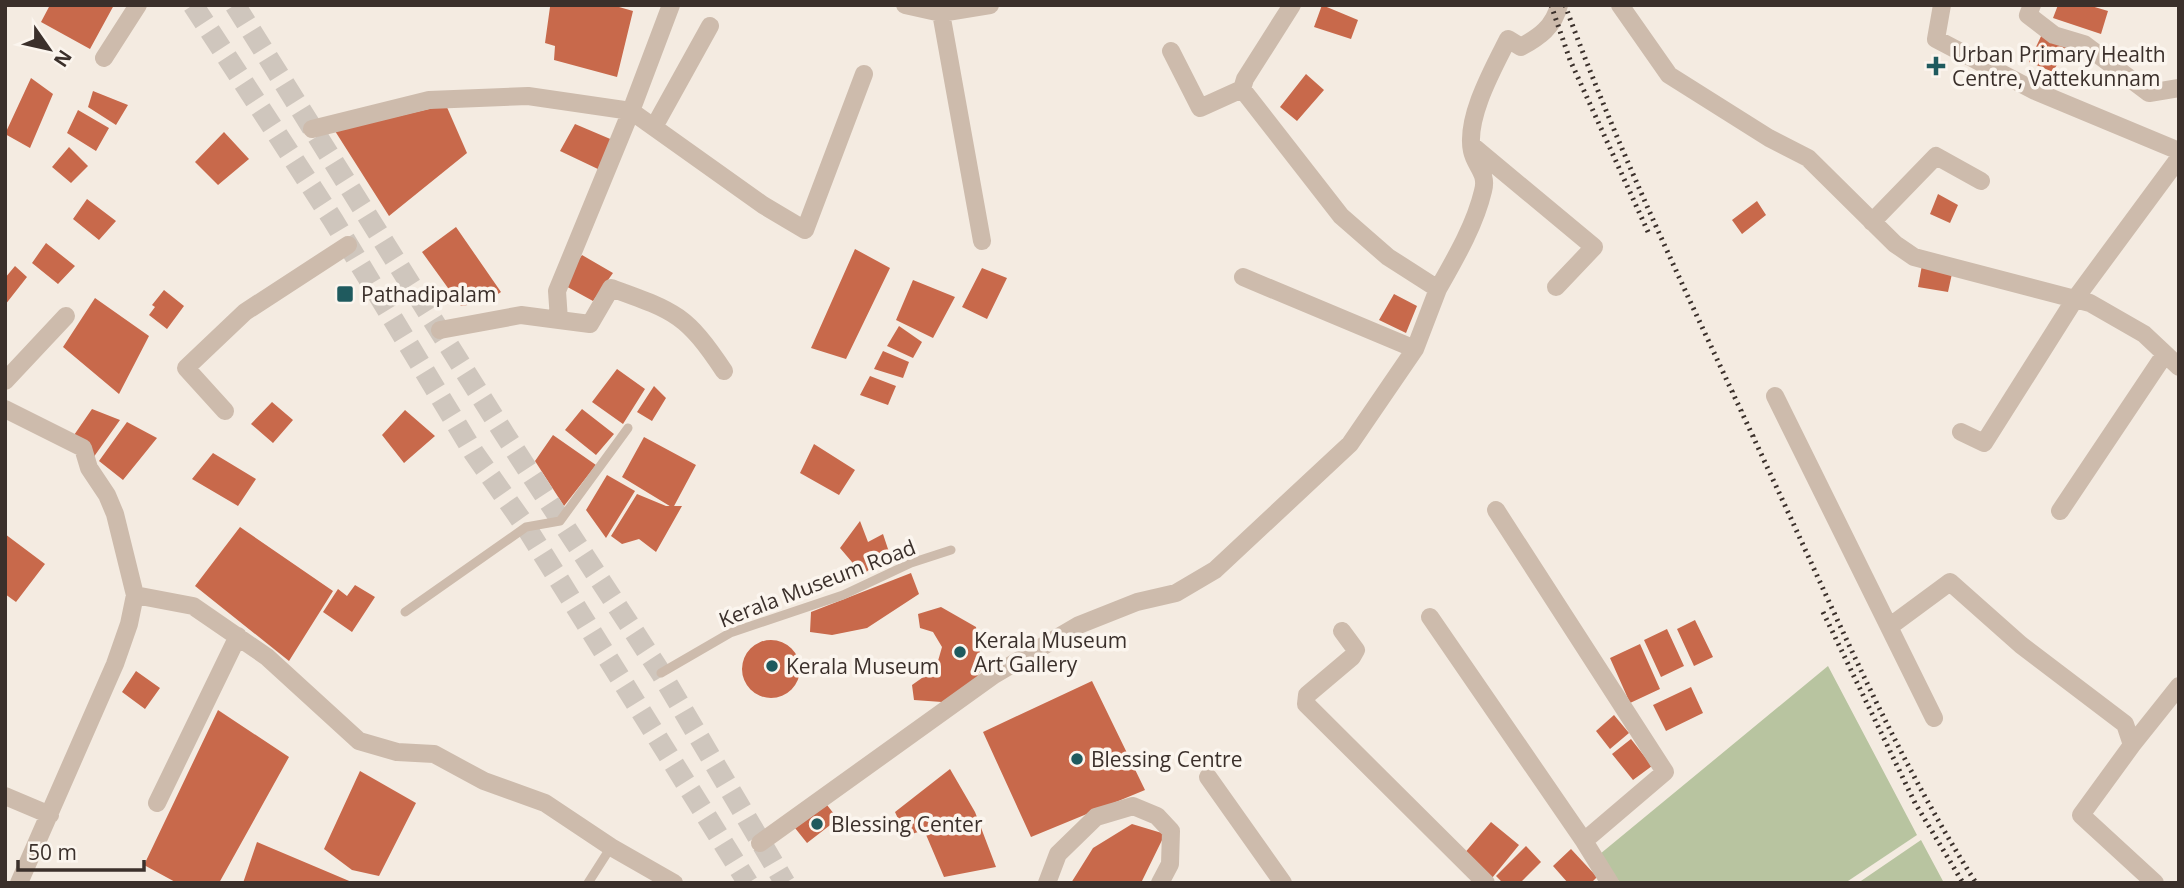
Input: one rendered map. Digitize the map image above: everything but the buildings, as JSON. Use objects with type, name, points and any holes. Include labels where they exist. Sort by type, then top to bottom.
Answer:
[{"type":"street","points":[[104,58],[138,5]]},
{"type":"street","points":[[559,320],[558,291],[671,5]]},
{"type":"street","points":[[905,5],[941,13],[990,5]]},
{"type":"street","points":[[1171,51],[1200,108],[1242,89],[1245,79],[1292,5]]},
{"type":"street","points":[[760,843],[1005,669],[1079,625],[1137,602],[1176,593],[1215,570],[1350,444],[1415,349],[1438,289],[1457,255],[1484,190],[1484,173],[1472,146],[1475,119],[1492,67],[1508,39],[1521,47],[1539,37],[1556,19],[1559,5]]},
{"type":"street","points":[[1620,5],[1669,75],[1769,138],[1808,158],[1872,222],[1914,257],[2090,303],[2144,334],[2179,367]]},
{"type":"street","points":[[1942,5],[1936,39],[2035,91],[2179,151]]},
{"type":"street","points":[[2032,5],[2028,15],[2054,35],[2084,44],[2149,93],[2179,88]]},
{"type":"street","points":[[941,13],[982,240]]},
{"type":"street","points":[[654,127],[710,26]]},
{"type":"street","points":[[312,129],[429,100],[528,96],[631,111],[763,205],[805,230],[864,74]]},
{"type":"street","points":[[1242,89],[1340,216],[1388,257],[1438,289]]},
{"type":"street","points":[[1472,146],[1594,247],[1556,287]]},
{"type":"street","points":[[1872,222],[1936,156],[1982,181]]},
{"type":"street","points":[[1961,432],[1983,443],[2075,299],[2179,158]]},
{"type":"street","points":[[225,411],[186,368],[245,312],[348,245]]},
{"type":"street","points":[[1243,276],[1415,349]]},
{"type":"street","points":[[440,330],[522,315],[590,324],[611,288],[672,310],[700,335],[724,371]]},
{"type":"street","points":[[5,381],[66,316]]},
{"type":"street","points":[[2060,511],[2165,354]]},
{"type":"street","points":[[1774,396],[1934,718]]},
{"type":"street","points":[[5,409],[83,448],[89,468],[107,495],[115,514],[135,596],[129,624],[115,664],[68,765],[50,815],[19,883]]},
{"type":"street","points":[[1496,510],[1665,772],[1584,841]]},
{"type":"street","points":[[1889,627],[1950,582],[2021,645],[2124,724],[2132,745]]},
{"type":"street","points":[[135,596],[192,606],[267,657],[359,741],[397,752],[434,754],[484,781],[545,803],[611,847],[674,883]]},
{"type":"street","points":[[1430,617],[1610,883]]},
{"type":"street","points":[[1342,631],[1356,650],[1347,662],[1307,695],[1306,704],[1486,883]]},
{"type":"street","points":[[157,803],[238,636]]},
{"type":"street","points":[[2155,883],[2081,815],[2179,686]]},
{"type":"street","points":[[1208,778],[1283,883]]},
{"type":"street","points":[[5,796],[50,815]]},
{"type":"street","points":[[1047,883],[1058,854],[1096,817],[1133,806],[1157,816],[1171,831],[1170,864],[1160,883]]},
{"type":"lane","points":[[405,612],[526,527],[560,522],[628,428]]},
{"type":"lane","name":"Kerala Museum Road","points":[[661,673],[730,633],[844,596],[911,564],[951,550]]},
{"type":"lane","points":[[588,883],[611,847]]},
{"type":"green space","points":[[1828,666],[1917,835],[1845,883],[1620,883],[1600,854]]},
{"type":"green space","points":[[1921,840],[1944,883],[1858,883]]},
{"type":"tunnel","points":[[193,5],[333,220],[474,453],[526,527],[748,883]]},
{"type":"tunnel","points":[[235,5],[505,435],[661,673],[785,883]]},
{"type":"railway","points":[[1551,5],[1570,60],[1649,234]]},
{"type":"railway","points":[[1565,5],[1636,182],[1841,628],[1891,732],[1946,834],[1976,883]]},
{"type":"railway","points":[[1823,612],[1915,803],[1963,883]]},
{"type":"place","name":"Urban Primary Health Centre, Vattekunnam","points":[[1936,66]]},
{"type":"place","name":"Pathadipalam","points":[[345,294]]},
{"type":"place","name":"Kerala Museum Art Gallery","points":[[960,652]]},
{"type":"place","name":"Kerala Museum","points":[[772,666]]},
{"type":"place","name":"Blessing Centre","points":[[1077,759]]},
{"type":"place","name":"Blessing Center","points":[[817,824]]}]
